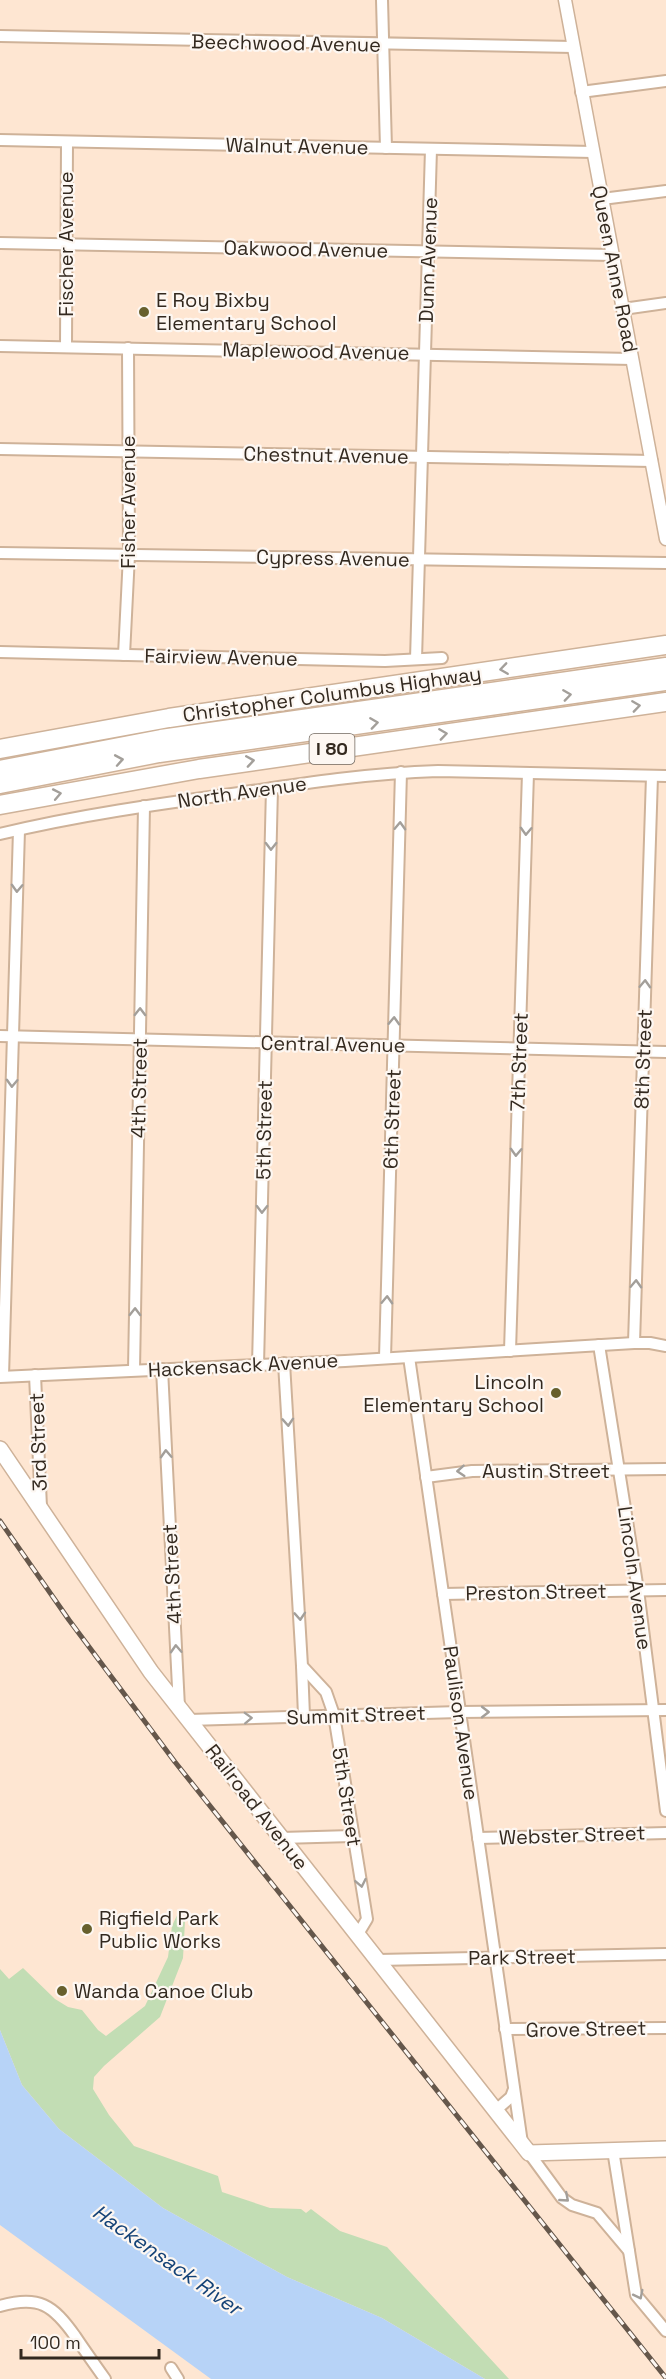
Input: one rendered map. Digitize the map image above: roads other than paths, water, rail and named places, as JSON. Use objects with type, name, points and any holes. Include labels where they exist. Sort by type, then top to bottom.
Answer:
[{"type":"highway","name":"Christopher Columbus Highway","points":[[0,749],[169,717],[666,645]]},
{"type":"highway","name":"Christopher Columbus Highway","points":[[0,770],[172,738],[666,667]]},
{"type":"highway","name":"Christopher Columbus Highway","points":[[0,784],[170,752],[666,681]]},
{"type":"highway","name":"I 80","points":[[0,806],[169,774],[666,702]]},
{"type":"main road","name":"Railroad Avenue","points":[[0,1449],[151,1672],[526,2148]]},
{"type":"main road","points":[[526,2148],[666,2149]]},
{"type":"street","points":[[382,0],[386,148]]},
{"type":"street","name":"Queen Anne Road","points":[[565,0],[666,535]]},
{"type":"street","name":"Beechwood Avenue","points":[[0,36],[573,47]]},
{"type":"street","points":[[582,92],[666,81],[666,72]]},
{"type":"street","name":"Walnut Avenue","points":[[0,140],[593,152]]},
{"type":"street","name":"Fischer Avenue","points":[[66,347],[67,142]]},
{"type":"street","name":"Dunn Avenue","points":[[416,659],[424,353],[430,252],[431,149]]},
{"type":"street","points":[[602,199],[666,192]]},
{"type":"street","name":"Oakwood Avenue","points":[[0,243],[612,255]]},
{"type":"street","points":[[623,309],[666,303]]},
{"type":"street","name":"Maplewood Avenue","points":[[0,346],[632,359]]},
{"type":"street","name":"Fisher Avenue","points":[[124,655],[129,555],[128,348]]},
{"type":"street","name":"Chestnut Avenue","points":[[0,449],[651,461]]},
{"type":"street","name":"Cypress Avenue","points":[[0,553],[666,564]]},
{"type":"street","name":"Fairview Avenue","points":[[0,652],[385,661],[442,658]]},
{"type":"street","name":"North Avenue","points":[[0,834],[144,806],[401,772],[666,776]]},
{"type":"street","name":"6th Street","points":[[385,1358],[401,772]]},
{"type":"street","name":"7th Street","points":[[510,1351],[528,773]]},
{"type":"street","name":"8th Street","points":[[634,1343],[652,776]]},
{"type":"street","name":"5th Street","points":[[258,1365],[272,788]]},
{"type":"street","name":"4th Street","points":[[134,1371],[144,806]]},
{"type":"street","name":"3rd Street","points":[[2,1376],[19,830]]},
{"type":"street","name":"Central Avenue","points":[[0,1036],[666,1052]]},
{"type":"street","name":"Hackensack Avenue","points":[[2,1376],[258,1365],[634,1343],[666,1346]]},
{"type":"street","name":"Lincoln Avenue","points":[[599,1345],[638,1590],[666,1811]]},
{"type":"street","name":"Paulison Avenue","points":[[409,1357],[505,2029],[526,2148]]},
{"type":"street","points":[[284,1363],[304,1716]]},
{"type":"street","name":"4th Street","points":[[162,1369],[179,1708]]},
{"type":"street","name":"3rd Street","points":[[35,1375],[41,1509]]},
{"type":"street","name":"Austin Street","points":[[426,1477],[472,1471],[666,1470]]},
{"type":"street","name":"Preston Street","points":[[443,1594],[666,1590]]},
{"type":"street","name":"5th Street","points":[[302,1666],[326,1692],[334,1715],[367,1919],[358,1934]]},
{"type":"street","name":"Summit Street","points":[[189,1720],[459,1712],[666,1710]]},
{"type":"street","name":"Webster Street","points":[[478,1838],[666,1833]]},
{"type":"street","points":[[281,1838],[352,1836]]},
{"type":"street","name":"Park Street","points":[[378,1960],[666,1954]]},
{"type":"street","name":"Grove Street","points":[[505,2029],[666,2028]]},
{"type":"street","points":[[499,2113],[514,2089]]},
{"type":"street","points":[[499,2113],[512,2107],[516,2101]]},
{"type":"street","points":[[526,2148],[562,2198],[572,2205],[597,2213],[629,2252]]},
{"type":"street","points":[[613,2150],[636,2295],[666,2331]]},
{"type":"street","points":[[0,2306],[26,2301],[44,2304],[63,2319],[105,2379]]},
{"type":"street","points":[[171,2368],[178,2379]]},
{"type":"water","name":"Hackensack River","points":[[0,2030],[22,2085],[59,2129],[163,2208],[287,2277],[382,2318],[485,2379],[211,2379],[0,2225]]},
{"type":"railway","points":[[0,1521],[69,1620],[175,1762],[666,2378]]},
{"type":"place","name":"E Roy Bixby Elementary School","points":[[144,312]]},
{"type":"place","name":"Lincoln Elementary School","points":[[556,1393]]},
{"type":"place","name":"Rigfield Park Public Works","points":[[87,1929]]},
{"type":"place","name":"Wanda Canoe Club","points":[[62,1991]]}]
